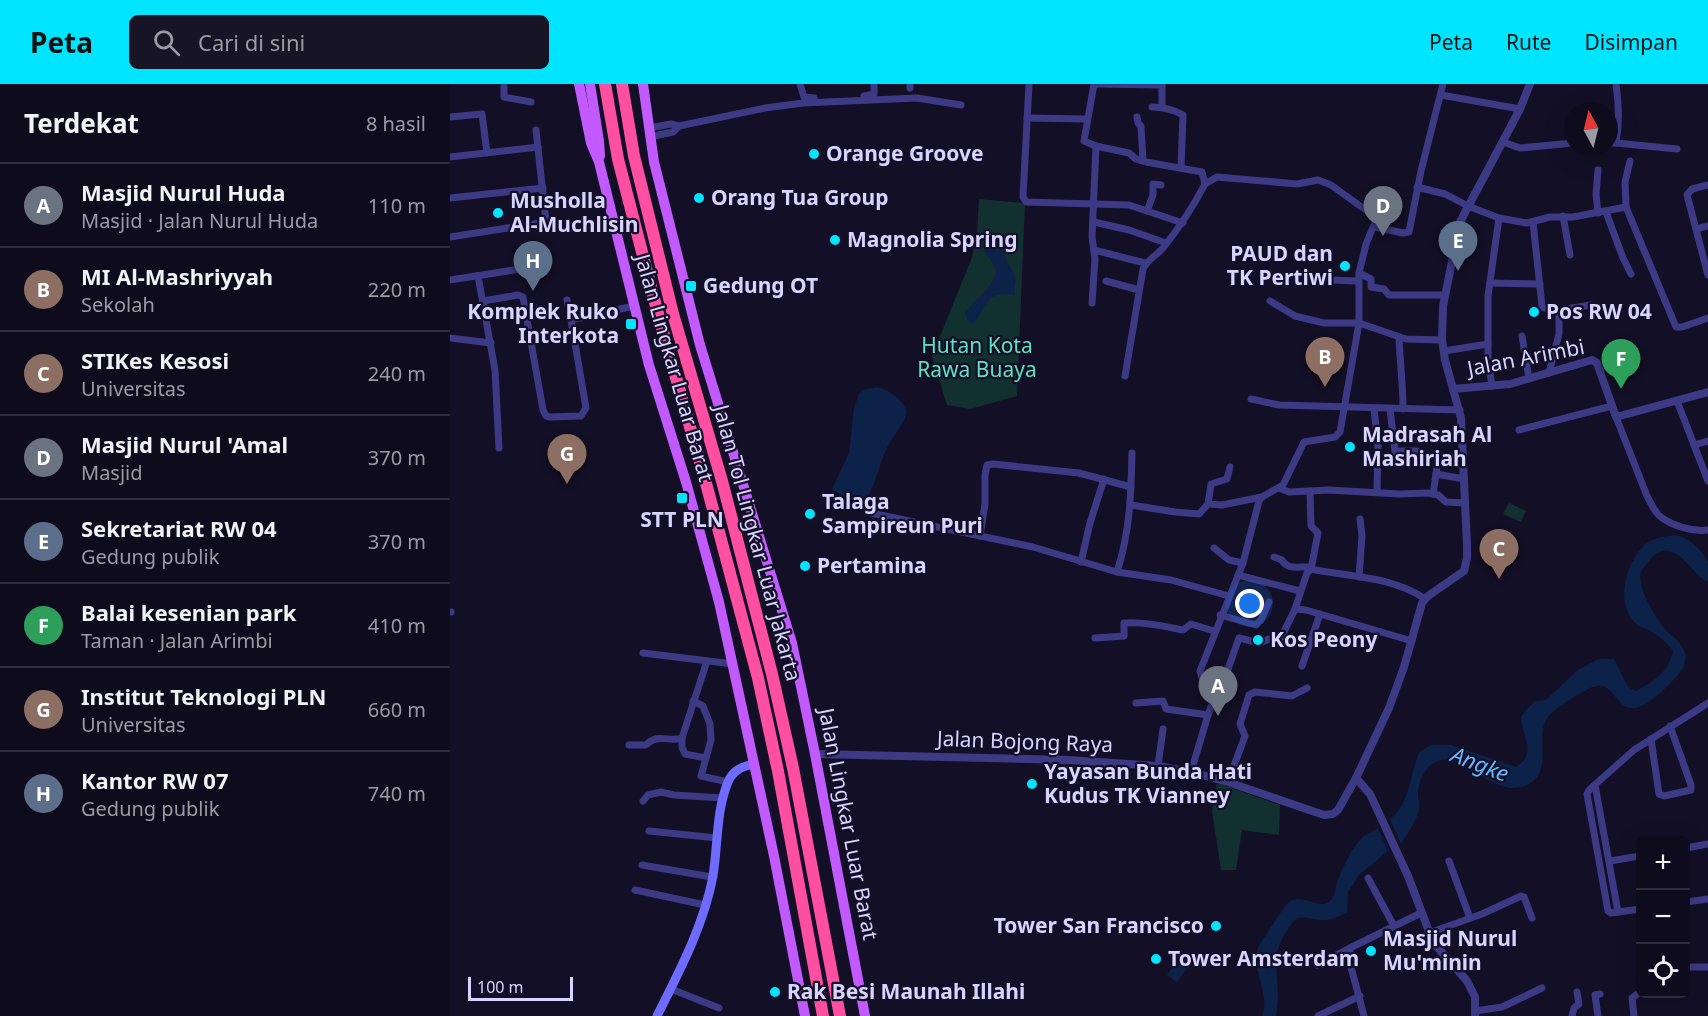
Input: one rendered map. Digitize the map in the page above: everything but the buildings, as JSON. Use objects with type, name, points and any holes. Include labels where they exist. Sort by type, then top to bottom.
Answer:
[{"type":"highway","name":"Jalan Tol Lingkar Luar Jakarta","points":[[605,84],[618,159],[758,678],[778,771],[823,1016]]},
{"type":"highway","name":"Jalan Tol Lingkar Luar Jakarta","points":[[622,84],[634,156],[673,314],[722,481],[772,674],[793,768],[840,1016]]},
{"type":"main road","name":"Jalan Lingkar Luar Barat","points":[[579,84],[591,143],[599,162],[649,365],[709,563],[774,856],[805,1016]]},
{"type":"main road","points":[[590,84],[599,141],[599,162]]},
{"type":"main road","points":[[636,84],[642,118],[648,129]]},
{"type":"main road","name":"Jalan Lingkar Luar Barat","points":[[643,84],[654,162],[703,356],[792,643],[865,1016]]},
{"type":"main road","points":[[657,1016],[671,989],[705,905],[712,877],[723,798],[728,782],[739,769],[753,764]]},
{"type":"street","points":[[504,84],[504,97],[531,102]]},
{"type":"street","points":[[800,84],[802,93],[807,99],[871,96],[875,90],[874,84]]},
{"type":"street","points":[[1029,84],[1024,200],[1026,202],[1129,206],[1183,223]]},
{"type":"street","points":[[1162,107],[1162,85],[1095,84],[1084,141],[1129,153],[1143,161],[1202,172],[1205,184]]},
{"type":"street","points":[[1375,227],[1403,233],[1409,232],[1417,187],[1443,84]]},
{"type":"street","points":[[1274,557],[1290,567],[1311,568],[1401,585],[1425,599],[1464,571],[1467,544],[1460,410],[1448,377],[1442,340],[1444,295],[1460,222],[1520,109],[1530,84]]},
{"type":"street","points":[[1616,84],[1620,113],[1618,120]]},
{"type":"street","points":[[1441,95],[1520,109]]},
{"type":"street","points":[[648,129],[671,124],[679,126],[765,108],[803,103],[917,98],[961,105]]},
{"type":"street","points":[[1152,107],[1162,107],[1183,115],[1180,168]]},
{"type":"street","points":[[450,117],[482,114],[487,153]]},
{"type":"street","points":[[1137,117],[1141,126],[1143,161]]},
{"type":"street","points":[[1027,118],[1088,119]]},
{"type":"street","points":[[450,237],[544,224],[547,220],[536,130]]},
{"type":"street","points":[[1503,142],[1520,148],[1564,143]]},
{"type":"street","points":[[1618,144],[1677,149]]},
{"type":"street","points":[[1092,303],[1095,258],[1092,237],[1096,146]]},
{"type":"street","points":[[450,157],[538,147]]},
{"type":"street","points":[[1630,161],[1625,182],[1626,207],[1676,327],[1708,318]]},
{"type":"street","points":[[1598,170],[1596,194],[1598,213]]},
{"type":"street","points":[[1125,376],[1145,263],[1160,251],[1183,223],[1205,184],[1217,177],[1300,184],[1320,180],[1377,217],[1375,227],[1366,244],[1359,273],[1359,323],[1338,435],[1304,442],[1286,480],[1277,490],[1262,497],[1222,505],[1208,504]]},
{"type":"street","points":[[1147,211],[1154,184],[1161,185]]},
{"type":"street","points":[[1708,185],[1692,189],[1687,195],[1708,275]]},
{"type":"street","points":[[1417,187],[1445,194],[1499,218],[1533,222],[1551,217],[1573,217],[1626,207]]},
{"type":"street","points":[[450,198],[543,188]]},
{"type":"street","points":[[1606,212],[1631,274]]},
{"type":"street","points":[[1563,216],[1570,255]]},
{"type":"street","points":[[1492,386],[1488,368],[1490,284],[1499,218]]},
{"type":"street","points":[[1094,222],[1129,230],[1166,243]]},
{"type":"street","points":[[1533,222],[1542,306],[1559,310],[1591,305]]},
{"type":"street","points":[[1696,229],[1708,226]]},
{"type":"street","points":[[1094,250],[1145,263]]},
{"type":"street","points":[[450,280],[533,267]]},
{"type":"street","points":[[1359,273],[1371,279],[1371,287],[1385,289],[1389,295],[1444,295]]},
{"type":"street","points":[[478,276],[495,370],[499,448]]},
{"type":"street","points":[[1328,280],[1358,282]]},
{"type":"street","points":[[1106,281],[1139,290]]},
{"type":"street","points":[[1490,284],[1540,284]]},
{"type":"street","points":[[483,301],[518,295],[523,297],[543,410],[546,416],[550,417],[581,416],[586,408],[567,300]]},
{"type":"street","points":[[1270,301],[1295,316],[1324,323],[1359,323],[1399,337],[1415,340],[1442,340]]},
{"type":"street","points":[[571,320],[634,306]]},
{"type":"street","points":[[1549,373],[1559,334],[1559,310]]},
{"type":"street","points":[[1522,336],[1529,380]]},
{"type":"street","points":[[1399,337],[1403,409]]},
{"type":"street","points":[[450,338],[491,343]]},
{"type":"street","points":[[1444,351],[1488,344]]},
{"type":"street","name":"Jalan Arimbi","points":[[1453,389],[1529,380],[1589,360],[1595,361],[1616,417]]},
{"type":"street","points":[[1708,392],[1616,417],[1653,508],[1660,517],[1691,530],[1708,530]]},
{"type":"street","points":[[1251,399],[1279,405],[1460,410]]},
{"type":"street","points":[[1677,401],[1708,481]]},
{"type":"street","points":[[1519,430],[1612,406]]},
{"type":"street","points":[[1374,409],[1378,444],[1377,492]]},
{"type":"street","points":[[1390,409],[1394,450],[1417,451]]},
{"type":"street","points":[[1694,445],[1708,441]]},
{"type":"street","points":[[1117,572],[1125,549],[1131,505],[1132,453]]},
{"type":"street","points":[[1433,494],[1438,458]]},
{"type":"street","points":[[980,536],[985,504],[987,465],[1079,473],[1131,487]]},
{"type":"street","points":[[1131,505],[1199,514],[1208,504],[1211,484],[1227,479],[1230,466]]},
{"type":"street","points":[[1436,474],[1464,479]]},
{"type":"street","points":[[1081,562],[1104,479]]},
{"type":"street","points":[[1277,490],[1433,494],[1446,502],[1465,503]]},
{"type":"street","points":[[1191,772],[1208,715],[1239,638],[1260,643],[1269,639],[1279,642],[1295,609],[1307,573],[1311,568],[1318,533],[1311,526],[1310,491]]},
{"type":"street","points":[[1219,685],[1202,678],[1200,674],[1220,615],[1238,575],[1257,506],[1262,497]]},
{"type":"street","points":[[871,513],[1033,547],[1117,572],[1171,580],[1229,596]]},
{"type":"street","points":[[1359,577],[1362,536],[1360,519]]},
{"type":"street","points":[[1214,548],[1229,560],[1242,562]]},
{"type":"street","points":[[1238,575],[1300,591]]},
{"type":"street","name":"Jalan Bojong Raya","points":[[815,754],[1058,760],[1158,766],[1228,782],[1329,815],[1338,810],[1356,778],[1389,708],[1412,641],[1419,610],[1425,599]]},
{"type":"street","points":[[1220,615],[1256,625],[1261,620],[1269,602]]},
{"type":"street","points":[[1295,609],[1412,641]]},
{"type":"street","points":[[1302,666],[1320,614]]},
{"type":"street","points":[[1095,638],[1124,636],[1124,623],[1147,622],[1183,630],[1191,624],[1214,632]]},
{"type":"street","points":[[643,653],[733,664]]},
{"type":"street","points":[[706,758],[685,754],[682,738],[707,661]]},
{"type":"street","points":[[1228,782],[1245,736],[1240,724],[1249,695],[1255,692],[1292,696],[1307,688]]},
{"type":"street","points":[[693,701],[703,706],[710,724],[711,740],[701,776],[728,782]]},
{"type":"street","points":[[1136,703],[1163,701],[1166,709],[1208,715]]},
{"type":"street","points":[[1636,910],[1609,913],[1607,908],[1587,797],[1589,790],[1634,750],[1708,703]]},
{"type":"street","points":[[1651,739],[1659,794],[1664,796],[1691,790],[1670,726]]},
{"type":"street","points":[[1158,766],[1163,729]]},
{"type":"street","points":[[629,745],[646,745],[652,739],[660,737],[679,740],[682,738]]},
{"type":"street","points":[[1356,778],[1367,789],[1396,850],[1429,933],[1438,949],[1467,981],[1474,997],[1475,1013],[1502,1007],[1542,987]]},
{"type":"street","points":[[1595,785],[1618,912]]},
{"type":"street","points":[[643,801],[648,795],[661,792],[723,798]]},
{"type":"street","points":[[649,831],[717,838]]},
{"type":"street","points":[[1690,847],[1708,844]]},
{"type":"street","points":[[1610,861],[1636,857]]},
{"type":"street","points":[[1449,861],[1470,918]]},
{"type":"street","points":[[642,865],[712,877]]},
{"type":"street","points":[[1368,878],[1394,926]]},
{"type":"street","points":[[635,890],[705,905]]},
{"type":"street","points":[[1429,933],[1522,896],[1532,918]]},
{"type":"street","points":[[1690,901],[1708,898]]},
{"type":"street","points":[[1317,965],[1421,913]]},
{"type":"street","points":[[1350,948],[1354,961],[1351,967],[1364,1016]]},
{"type":"street","points":[[1690,967],[1708,967]]},
{"type":"street","points":[[671,989],[719,1008]]},
{"type":"street","points":[[1572,1016],[1574,1008],[1579,1004],[1576,992]]},
{"type":"street","points":[[1598,1016],[1595,996],[1600,994]]},
{"type":"street","points":[[1634,1016],[1632,998],[1636,995]]},
{"type":"street","points":[[1318,1016],[1360,996]]},
{"type":"green space","name":"Hutan Kota Rawa Buaya","points":[[979,199],[1025,203],[1017,396],[970,409],[947,405],[932,356],[972,257],[977,233]]},
{"type":"green space","points":[[1509,503],[1526,511],[1521,522],[1503,514]]},
{"type":"green space","points":[[1217,783],[1280,805],[1279,835],[1242,830],[1236,870],[1221,870],[1212,811]]},
{"type":"water","points":[[988,236],[1000,246],[1016,278],[1014,295],[1005,294],[993,297],[974,323],[968,322],[965,313],[995,276],[994,266],[983,248],[984,238]]},
{"type":"water","points":[[878,387],[898,399],[904,406],[906,414],[903,423],[891,440],[867,498],[863,504],[853,504],[851,493],[845,493],[843,496],[832,489],[849,453],[854,407],[859,394],[863,390]]},
{"type":"water","name":"Angke","points":[[1674,535],[1694,544],[1702,553],[1708,562],[1708,582],[1679,556],[1669,551],[1655,555],[1641,572],[1641,585],[1651,608],[1663,627],[1681,645],[1686,655],[1683,668],[1673,680],[1659,694],[1636,708],[1624,705],[1606,687],[1600,686],[1592,687],[1552,712],[1543,729],[1542,758],[1538,776],[1521,787],[1510,788],[1498,785],[1466,765],[1455,761],[1445,760],[1434,763],[1427,769],[1420,781],[1418,812],[1401,844],[1390,819],[1397,813],[1406,797],[1419,752],[1431,745],[1451,745],[1516,767],[1523,762],[1528,750],[1521,717],[1535,701],[1546,700],[1578,670],[1598,659],[1614,659],[1628,687],[1636,691],[1664,671],[1673,651],[1659,636],[1636,624],[1625,605],[1624,594],[1628,571],[1640,550],[1653,540]]},
{"type":"water","points":[[1378,828],[1388,851],[1359,875],[1348,892],[1347,912],[1329,920],[1297,918],[1286,931],[1277,955],[1276,1016],[1262,1016],[1264,999],[1256,956],[1258,948],[1289,902],[1300,899],[1323,904],[1332,899],[1352,850],[1363,837]]},
{"type":"water","points":[[1184,951],[1194,959],[1177,982],[1167,975]]},
{"type":"place","name":"Orange Groove","points":[[814,154]]},
{"type":"place","name":"Orang Tua Group","points":[[699,198]]},
{"type":"place","name":"Musholla Al-Muchlisin","points":[[498,213]]},
{"type":"place","name":"Masjid Nurul 'Amal","points":[[1383,236]]},
{"type":"place","name":"Magnolia Spring","points":[[835,240]]},
{"type":"place","name":"PAUD dan TK Pertiwi","points":[[1345,266]]},
{"type":"place","name":"Sekretariat RW 04","points":[[1458,271]]},
{"type":"place","name":"Gedung OT","points":[[691,286]]},
{"type":"place","name":"Kantor RW 07","points":[[533,291]]},
{"type":"place","name":"Pos RW 04","points":[[1534,312]]},
{"type":"place","name":"Komplek Ruko Interkota","points":[[631,324]]},
{"type":"place","name":"MI Al-Mashriyyah","points":[[1325,387]]},
{"type":"place","name":"Balai kesenian park","points":[[1621,389]]},
{"type":"place","name":"Madrasah Al Mashiriah","points":[[1350,447]]},
{"type":"place","name":"Institut Teknologi PLN","points":[[567,484]]},
{"type":"place","name":"STT PLN","points":[[682,498]]},
{"type":"place","name":"Talaga Sampireun Puri","points":[[810,514]]},
{"type":"place","name":"Pertamina","points":[[805,566]]},
{"type":"place","name":"STIKes Kesosi","points":[[1499,579]]},
{"type":"place","name":"Kos Peony","points":[[1258,640]]},
{"type":"place","name":"Masjid Nurul Huda","points":[[1218,716]]},
{"type":"place","name":"Yayasan Bunda Hati Kudus TK Vianney","points":[[1032,784]]},
{"type":"place","name":"Tower San Francisco","points":[[1216,926]]},
{"type":"place","name":"Masjid Nurul Mu'minin","points":[[1371,951]]},
{"type":"place","name":"Tower Amsterdam","points":[[1156,959]]},
{"type":"place","name":"Rak Besi Maunah Illahi","points":[[775,992]]}]
